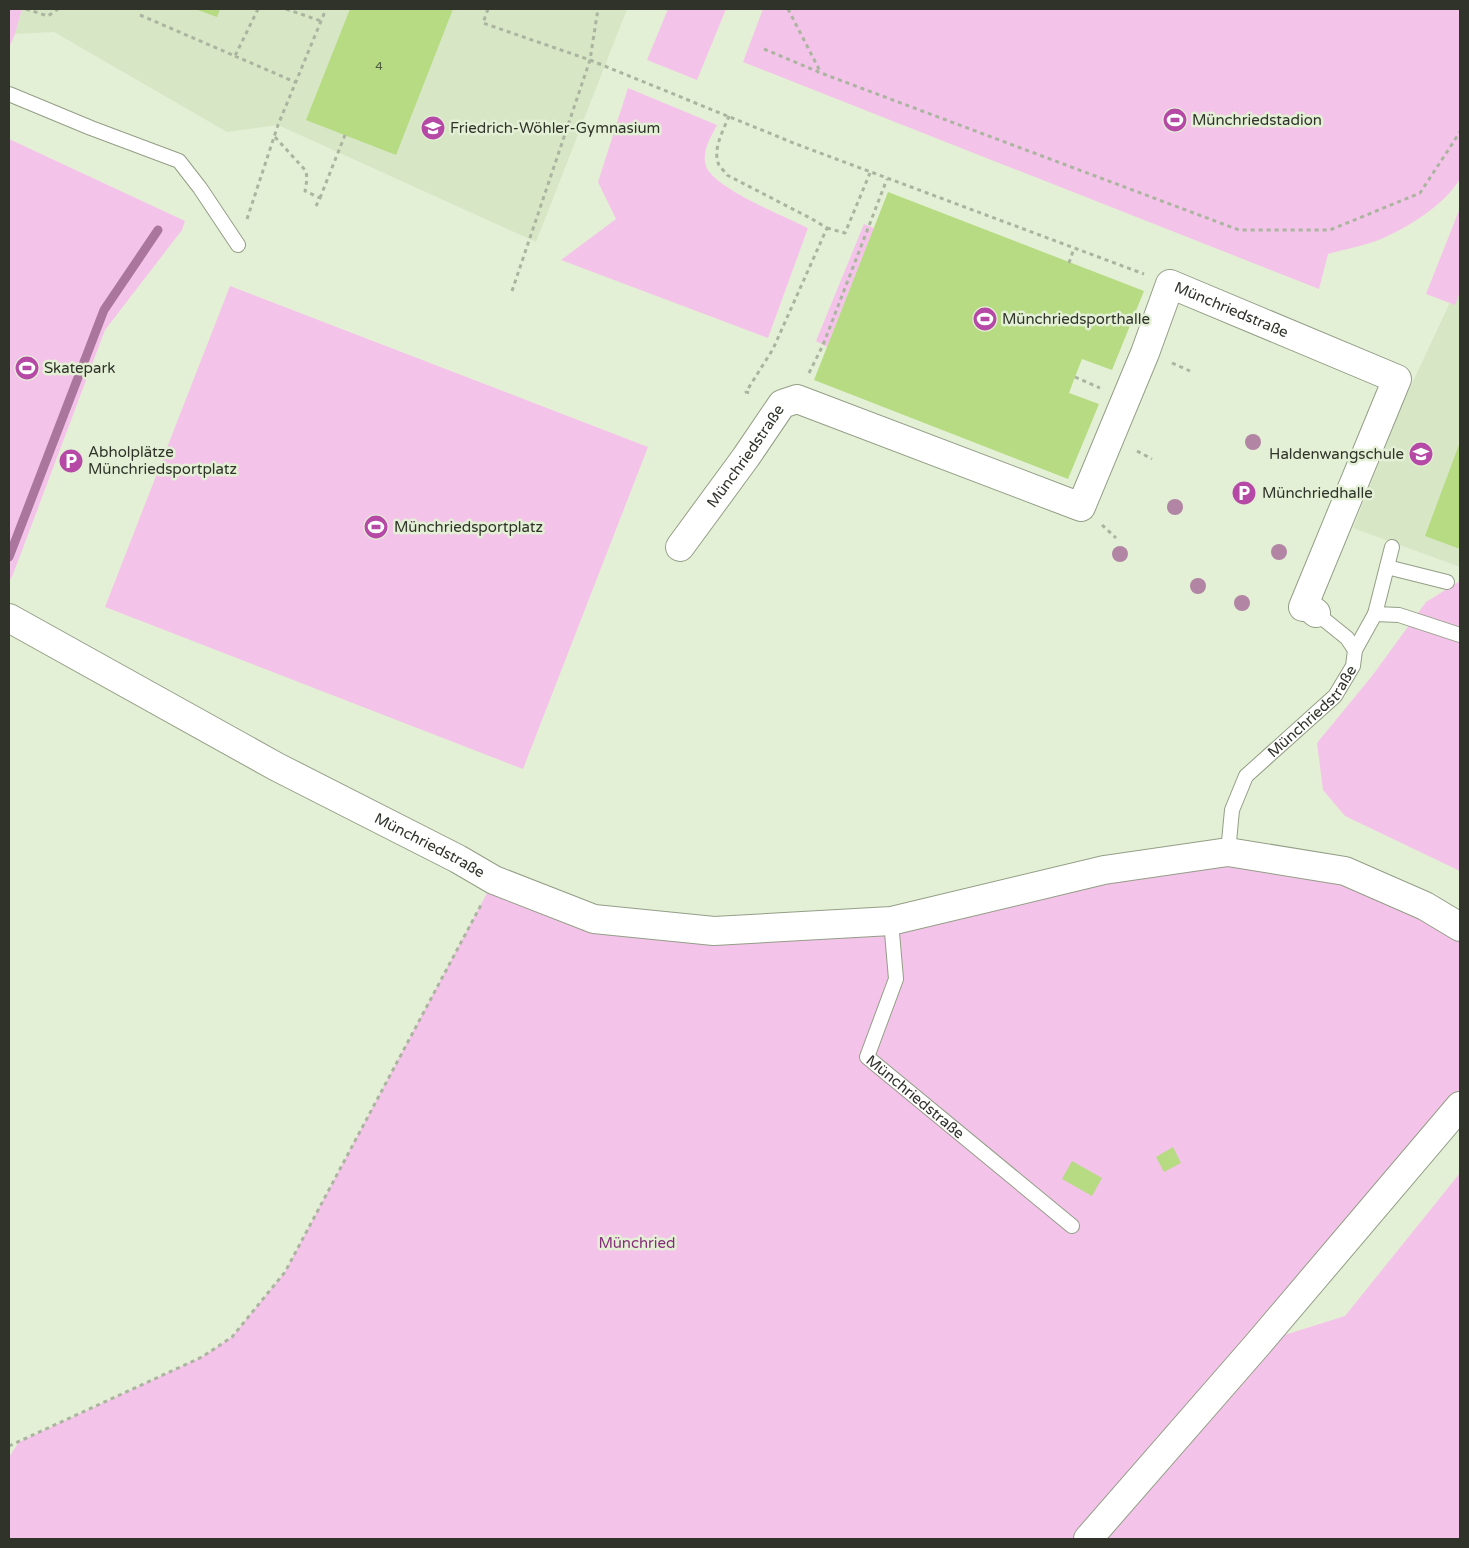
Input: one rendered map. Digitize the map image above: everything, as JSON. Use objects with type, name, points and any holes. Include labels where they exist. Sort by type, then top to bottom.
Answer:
[{"type":"street","name":"Münchriedstraße","points":[[680,547],[782,404],[797,399],[1081,507],[1146,353],[1170,284],[1396,379],[1303,607],[1310,608],[1316,614]]},
{"type":"street","name":"Münchriedstraße","points":[[9,618],[277,766],[458,859],[494,880],[594,919],[714,931],[891,921],[1104,870],[1228,852],[1345,871],[1425,906],[1460,927]]},
{"type":"street","points":[[1088,1539],[1258,1344],[1460,1106]]},
{"type":"lane","points":[[9,94],[91,128],[179,161],[200,188],[238,245]]},
{"type":"lane","points":[[1355,650],[1375,614],[1392,547]]},
{"type":"lane","points":[[1387,567],[1447,582]]},
{"type":"lane","name":"Münchriedstraße","points":[[1228,852],[1232,810],[1246,776],[1335,696],[1353,666],[1355,650],[1347,638],[1316,614]]},
{"type":"lane","points":[[1375,614],[1399,615],[1460,635]]},
{"type":"lane","name":"Münchriedstraße","points":[[891,921],[896,979],[867,1057],[1072,1226]]},
{"type":"path","points":[[26,9],[48,16],[58,9]]},
{"type":"path","points":[[235,56],[258,9]]},
{"type":"path","points":[[286,9],[320,21]]},
{"type":"path","points":[[238,245],[274,137],[326,9]]},
{"type":"path","points":[[488,9],[483,23],[590,60],[796,144],[1170,284]]},
{"type":"path","points":[[512,291],[590,60],[598,9]]},
{"type":"path","points":[[788,9],[822,74]]},
{"type":"path","points":[[140,14],[295,82]]},
{"type":"path","points":[[764,49],[822,74],[1239,230],[1330,230],[1420,193],[1460,132]]},
{"type":"path","points":[[729,116],[716,153],[719,165],[727,175],[827,228],[845,233],[870,172]]},
{"type":"path","points":[[316,206],[345,135]]},
{"type":"path","points":[[274,137],[306,171],[305,191],[320,198]]},
{"type":"path","points":[[818,355],[888,179]]},
{"type":"path","points":[[746,392],[773,349],[827,228]]},
{"type":"path","points":[[1069,263],[1074,248]]},
{"type":"path","points":[[9,1446],[202,1357],[232,1337],[285,1272],[494,880]]},
{"type":"shaded area","name":"Friedrich-Wöhler-Gymnasium","points":[[22,9],[627,9],[536,242],[278,125],[227,132],[54,32],[15,34]]},
{"type":"shaded area","name":"Haldenwangschule","points":[[1460,281],[1460,567],[1353,528],[1402,405]]},
{"type":"green space","points":[[9,9],[22,9],[9,48]]},
{"type":"green space","points":[[668,9],[726,9],[697,80],[647,60]]},
{"type":"green space","name":"Münchriedstadion","points":[[763,9],[1460,9],[1460,179],[1445,198],[1414,222],[1375,241],[1328,254],[1319,289],[743,62]]},
{"type":"green space","points":[[628,88],[717,125],[707,145],[705,155],[706,166],[711,175],[751,201],[808,228],[768,338],[561,260],[616,219],[598,182]]},
{"type":"green space","points":[[9,139],[185,221],[182,230],[105,330],[9,581]]},
{"type":"green space","points":[[1460,208],[1460,292],[1455,305],[1426,294]]},
{"type":"green space","points":[[864,224],[874,228],[827,347],[816,341]]},
{"type":"green space","name":"Münchriedsportplatz","points":[[230,286],[648,447],[523,769],[105,607]]},
{"type":"green space","points":[[1460,581],[1460,871],[1345,816],[1323,790],[1317,743],[1372,676],[1426,602]]},
{"type":"green space","name":"Münchried","points":[[1228,852],[1345,871],[1460,927],[1460,1106],[1259,1343],[1345,1316],[1460,1173],[1460,1539],[9,1539],[9,1457],[19,1442],[202,1357],[232,1337],[285,1272],[494,880],[594,919],[891,921]]},
{"type":"building","points":[[195,9],[220,9],[217,17]]},
{"type":"building","points":[[350,9],[453,9],[396,155],[306,120]]},
{"type":"building","name":"Münchriedsporthalle","points":[[888,192],[1144,291],[1112,370],[1082,359],[1069,393],[1099,404],[1068,479],[814,380]]},
{"type":"building","points":[[1460,442],[1460,549],[1425,536]]},
{"type":"building","points":[[1173,1147],[1181,1163],[1164,1172],[1156,1157]]},
{"type":"building","points":[[1072,1161],[1102,1178],[1092,1196],[1062,1179]]},
{"type":"waterway","points":[[9,557],[104,310],[158,230]]},
{"type":"place","name":"Münchriedstadion","points":[[1175,120]]},
{"type":"place","name":"Friedrich-Wöhler-Gymnasium","points":[[433,128]]},
{"type":"place","name":"Münchriedsporthalle","points":[[985,319]]},
{"type":"place","name":"Skatepark","points":[[27,368]]},
{"type":"place","name":"Haldenwangschule","points":[[1421,454]]},
{"type":"place","name":"Abholplätze Münchriedsportplatz","points":[[71,461]]},
{"type":"place","name":"Münchriedhalle","points":[[1244,493]]},
{"type":"place","name":"Münchriedsportplatz","points":[[376,527]]}]
